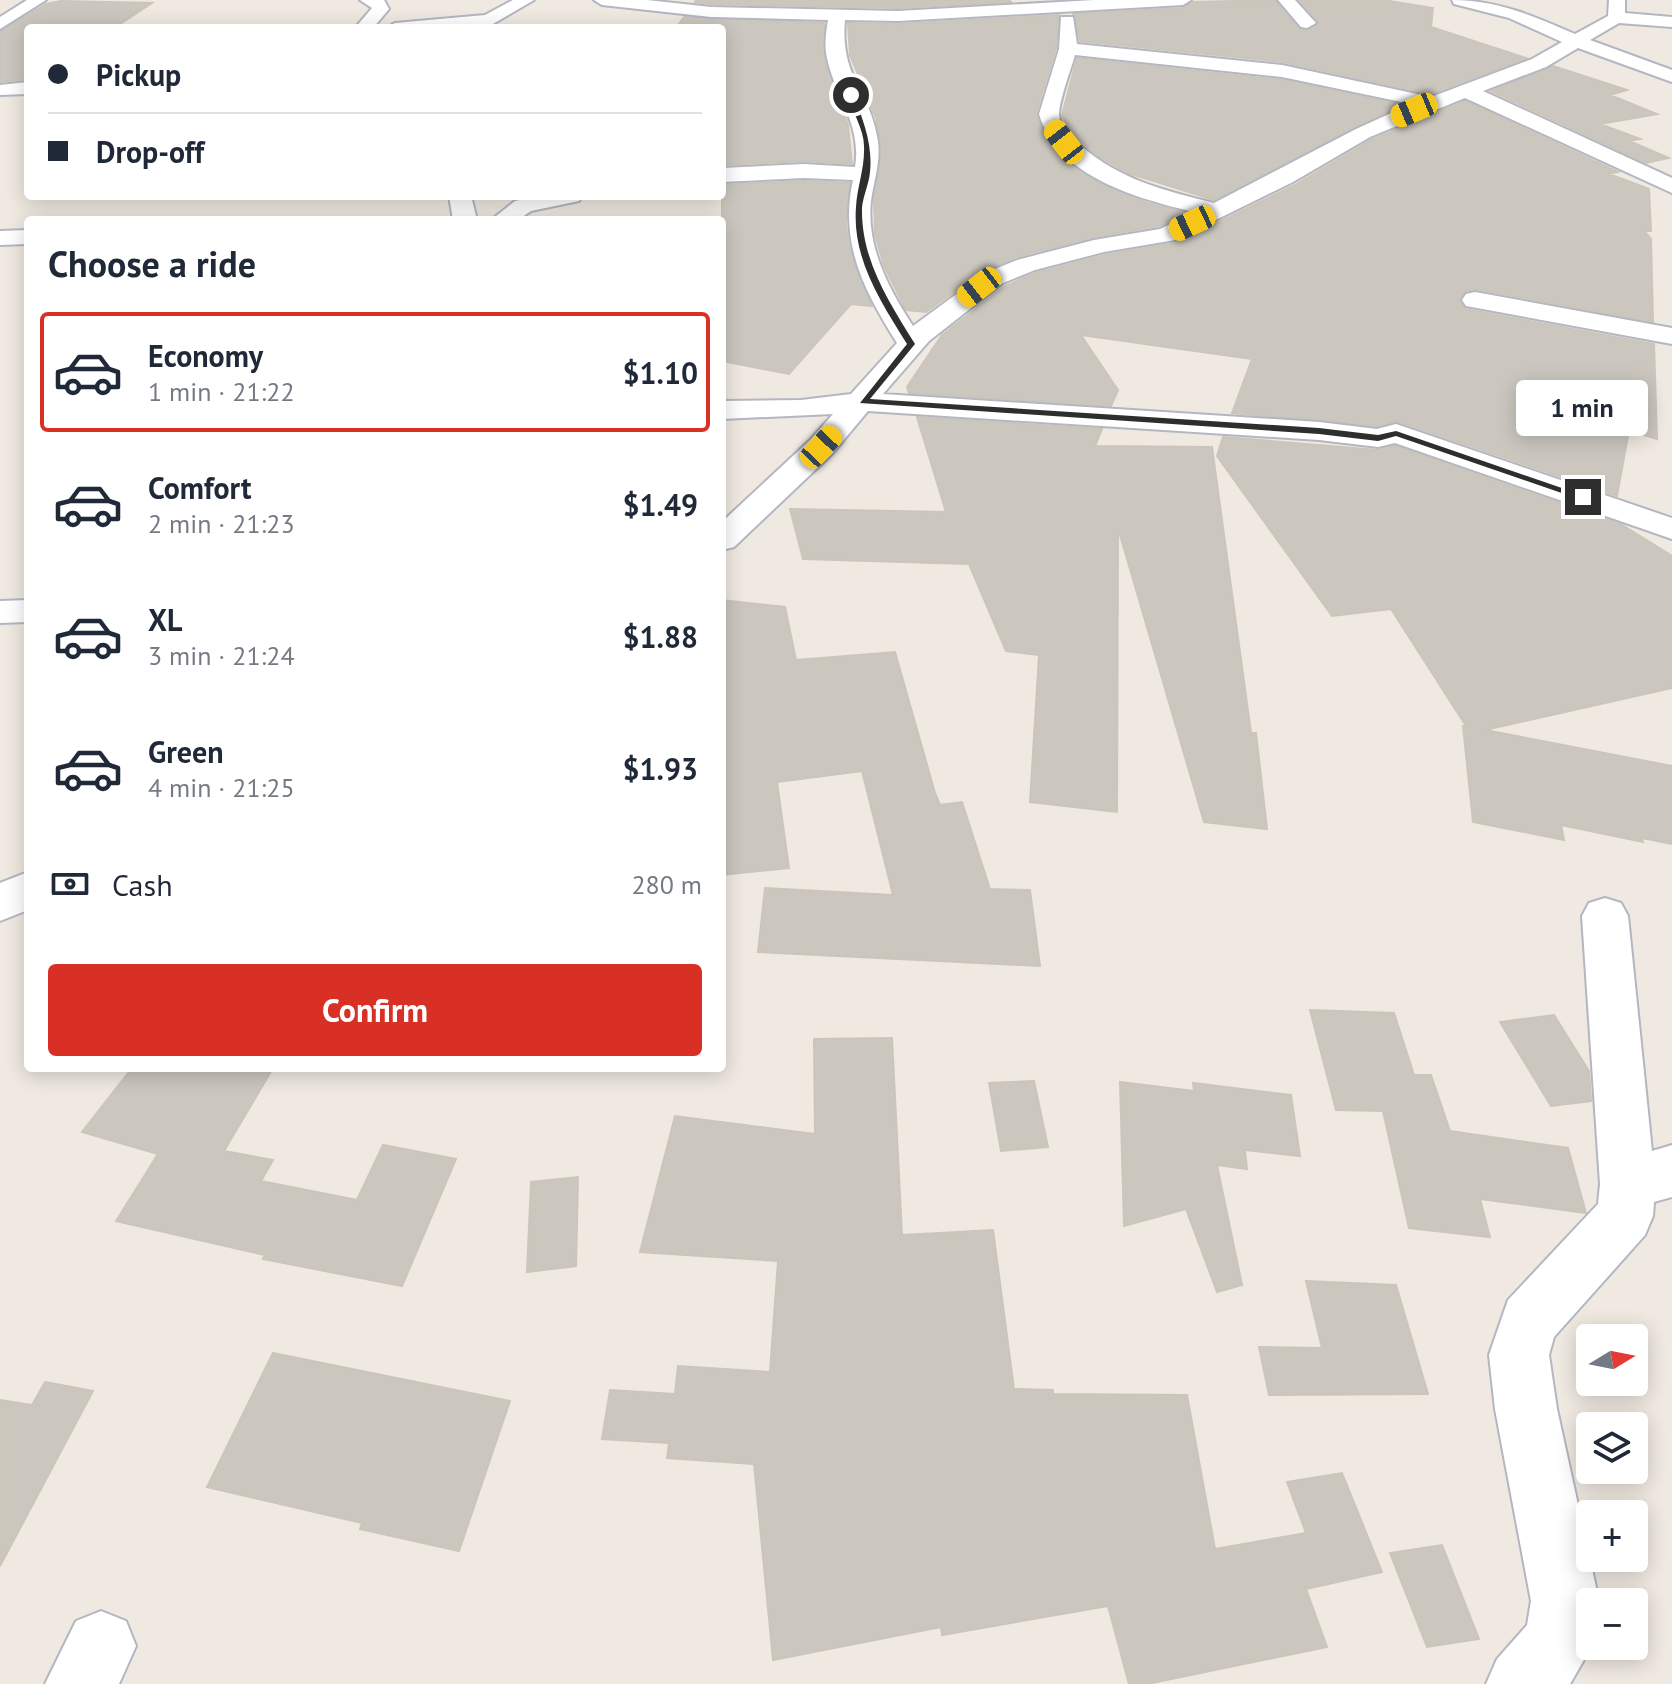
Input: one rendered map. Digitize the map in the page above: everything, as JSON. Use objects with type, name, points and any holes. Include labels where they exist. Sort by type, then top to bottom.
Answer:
[{"type":"street","points":[[5,32],[38,0]]},
{"type":"street","points":[[368,0],[378,3],[381,9],[368,24]]},
{"type":"street","points":[[480,24],[526,0]]},
{"type":"street","points":[[602,0],[711,12],[846,7],[873,15],[998,5],[1183,0]]},
{"type":"street","points":[[1286,0],[1307,23]]},
{"type":"street","points":[[1460,0],[1515,14],[1576,41],[1672,76]]},
{"type":"street","points":[[1071,3],[1067,15],[1068,49],[1049,114],[1050,124],[1064,142],[1130,188],[1218,211]]},
{"type":"street","points":[[846,7],[835,54],[866,132],[867,174],[859,208],[865,259],[877,289],[911,344]]},
{"type":"street","points":[[726,536],[780,488],[863,402],[911,344],[979,287],[1009,271],[1103,245],[1166,235],[1218,211],[1363,133],[1539,63],[1576,41],[1616,9],[1672,22]]},
{"type":"street","points":[[1068,49],[1282,71],[1433,103]]},
{"type":"street","points":[[4,90],[24,88]]},
{"type":"street","points":[[1467,91],[1672,186]]},
{"type":"street","points":[[726,175],[804,171],[867,174]]},
{"type":"street","points":[[509,216],[523,206],[552,200]]},
{"type":"street","points":[[0,238],[24,237]]},
{"type":"street","points":[[1475,300],[1672,336]]},
{"type":"street","points":[[726,410],[770,411],[863,402],[1319,431],[1378,438],[1396,433],[1672,529]]},
{"type":"street","points":[[0,612],[24,611]]},
{"type":"street","points":[[0,903],[24,892]]},
{"type":"street","points":[[1522,1684],[1539,1668],[1560,1638],[1565,1601],[1526,1409],[1519,1355],[1529,1321],[1625,1216],[1650,1177],[1605,916]]},
{"type":"building","points":[[696,0],[1011,2],[898,8],[711,4]]},
{"type":"building","points":[[1275,0],[1299,29],[1306,31],[1319,23],[1299,0],[1383,0],[1433,8],[1431,27],[1526,58],[1431,94],[1283,62],[1080,41],[1073,14],[1183,8],[1193,2]]},
{"type":"building","points":[[61,1],[152,3],[120,24],[24,24],[24,79],[0,82],[0,32],[46,4]]},
{"type":"building","points":[[1059,15],[1056,48],[1036,113],[1046,138],[1061,156],[1101,184],[1148,203],[1185,213],[1159,226],[1094,237],[1016,257],[983,271],[926,312],[906,310],[884,266],[875,234],[874,201],[881,144],[876,118],[850,55],[848,23],[898,24]]},
{"type":"building","points":[[684,17],[824,23],[824,59],[848,125],[852,164],[804,161],[726,165],[726,24],[679,24]]},
{"type":"building","points":[[1077,58],[1282,80],[1401,105],[1214,200],[1128,173],[1097,155],[1072,133],[1062,115]]},
{"type":"building","points":[[1553,66],[1627,90],[1610,95],[1657,114],[1600,124],[1640,139],[1629,141],[1669,158],[1646,163],[1491,91]]},
{"type":"building","points":[[1465,101],[1618,172],[1609,174],[1649,189],[1651,231],[1644,231],[1651,239],[1653,322],[1476,289],[1465,291],[1460,298],[1465,309],[1654,344],[1657,439],[1629,430],[1617,496],[1397,421],[1377,426],[1232,413],[1252,359],[1081,335],[1118,390],[1111,406],[909,393],[907,387],[942,335],[1005,286],[1036,273],[1105,255],[1176,243],[1295,185],[1371,140]]},
{"type":"building","points":[[804,181],[850,183],[846,225],[849,246],[872,306],[851,304],[789,374],[726,362],[726,216],[722,216],[722,200],[726,200],[726,185]]},
{"type":"building","points":[[917,417],[1102,429],[1095,446],[1212,447],[1251,733],[1256,733],[1267,829],[1204,822],[1118,528],[1117,812],[1030,802],[1039,655],[1006,651],[969,564],[803,559],[790,509],[946,512]]},
{"type":"building","points":[[1223,437],[1378,450],[1395,446],[1622,525],[1672,556],[1672,688],[1485,730],[1672,766],[1672,844],[1642,838],[1643,842],[1561,825],[1564,840],[1473,822],[1463,726],[1466,726],[1391,609],[1332,616],[1217,456]]},
{"type":"building","points":[[726,600],[785,607],[796,660],[895,652],[940,805],[962,802],[990,889],[1030,890],[1040,966],[758,952],[765,888],[893,895],[862,771],[777,782],[789,868],[726,875]]},
{"type":"building","points":[[1310,1010],[1394,1013],[1414,1075],[1431,1075],[1450,1131],[1568,1148],[1586,1213],[1480,1199],[1490,1237],[1409,1228],[1383,1111],[1336,1110]]},
{"type":"building","points":[[1554,1015],[1589,1071],[1591,1101],[1551,1106],[1500,1022]]},
{"type":"building","points":[[892,1038],[902,1235],[993,1230],[1014,1389],[1053,1390],[1053,1394],[1187,1395],[1215,1549],[1306,1533],[1287,1482],[1342,1473],[1382,1572],[1306,1589],[1327,1647],[1147,1684],[1129,1684],[1108,1606],[942,1635],[941,1627],[773,1660],[754,1464],[667,1458],[669,1443],[602,1439],[610,1390],[675,1394],[678,1366],[770,1372],[778,1261],[640,1252],[675,1116],[815,1134],[814,1039]]},
{"type":"building","points":[[129,1072],[271,1072],[224,1151],[273,1160],[261,1181],[357,1200],[383,1145],[456,1159],[402,1286],[263,1259],[265,1255],[116,1221],[158,1154],[82,1132]]},
{"type":"building","points":[[1034,1081],[1048,1147],[1001,1151],[989,1083]]},
{"type":"building","points":[[1120,1082],[1194,1091],[1193,1083],[1291,1095],[1300,1156],[1245,1150],[1247,1169],[1217,1165],[1242,1285],[1217,1292],[1186,1209],[1124,1226]]},
{"type":"building","points":[[578,1177],[576,1266],[527,1272],[531,1182]]},
{"type":"building","points":[[1306,1281],[1396,1285],[1428,1394],[1269,1395],[1259,1347],[1322,1348]]},
{"type":"building","points":[[273,1353],[510,1401],[459,1551],[360,1529],[362,1523],[207,1487]]},
{"type":"building","points":[[45,1382],[93,1391],[0,1566],[0,1400],[32,1405]]},
{"type":"building","points":[[1442,1545],[1479,1639],[1427,1647],[1390,1553]]},
{"type":"route","points":[[851,95],[867,142],[867,174],[859,208],[859,229],[865,259],[877,289],[911,344],[863,402],[1319,431],[1378,438],[1396,433],[1583,497]]}]
